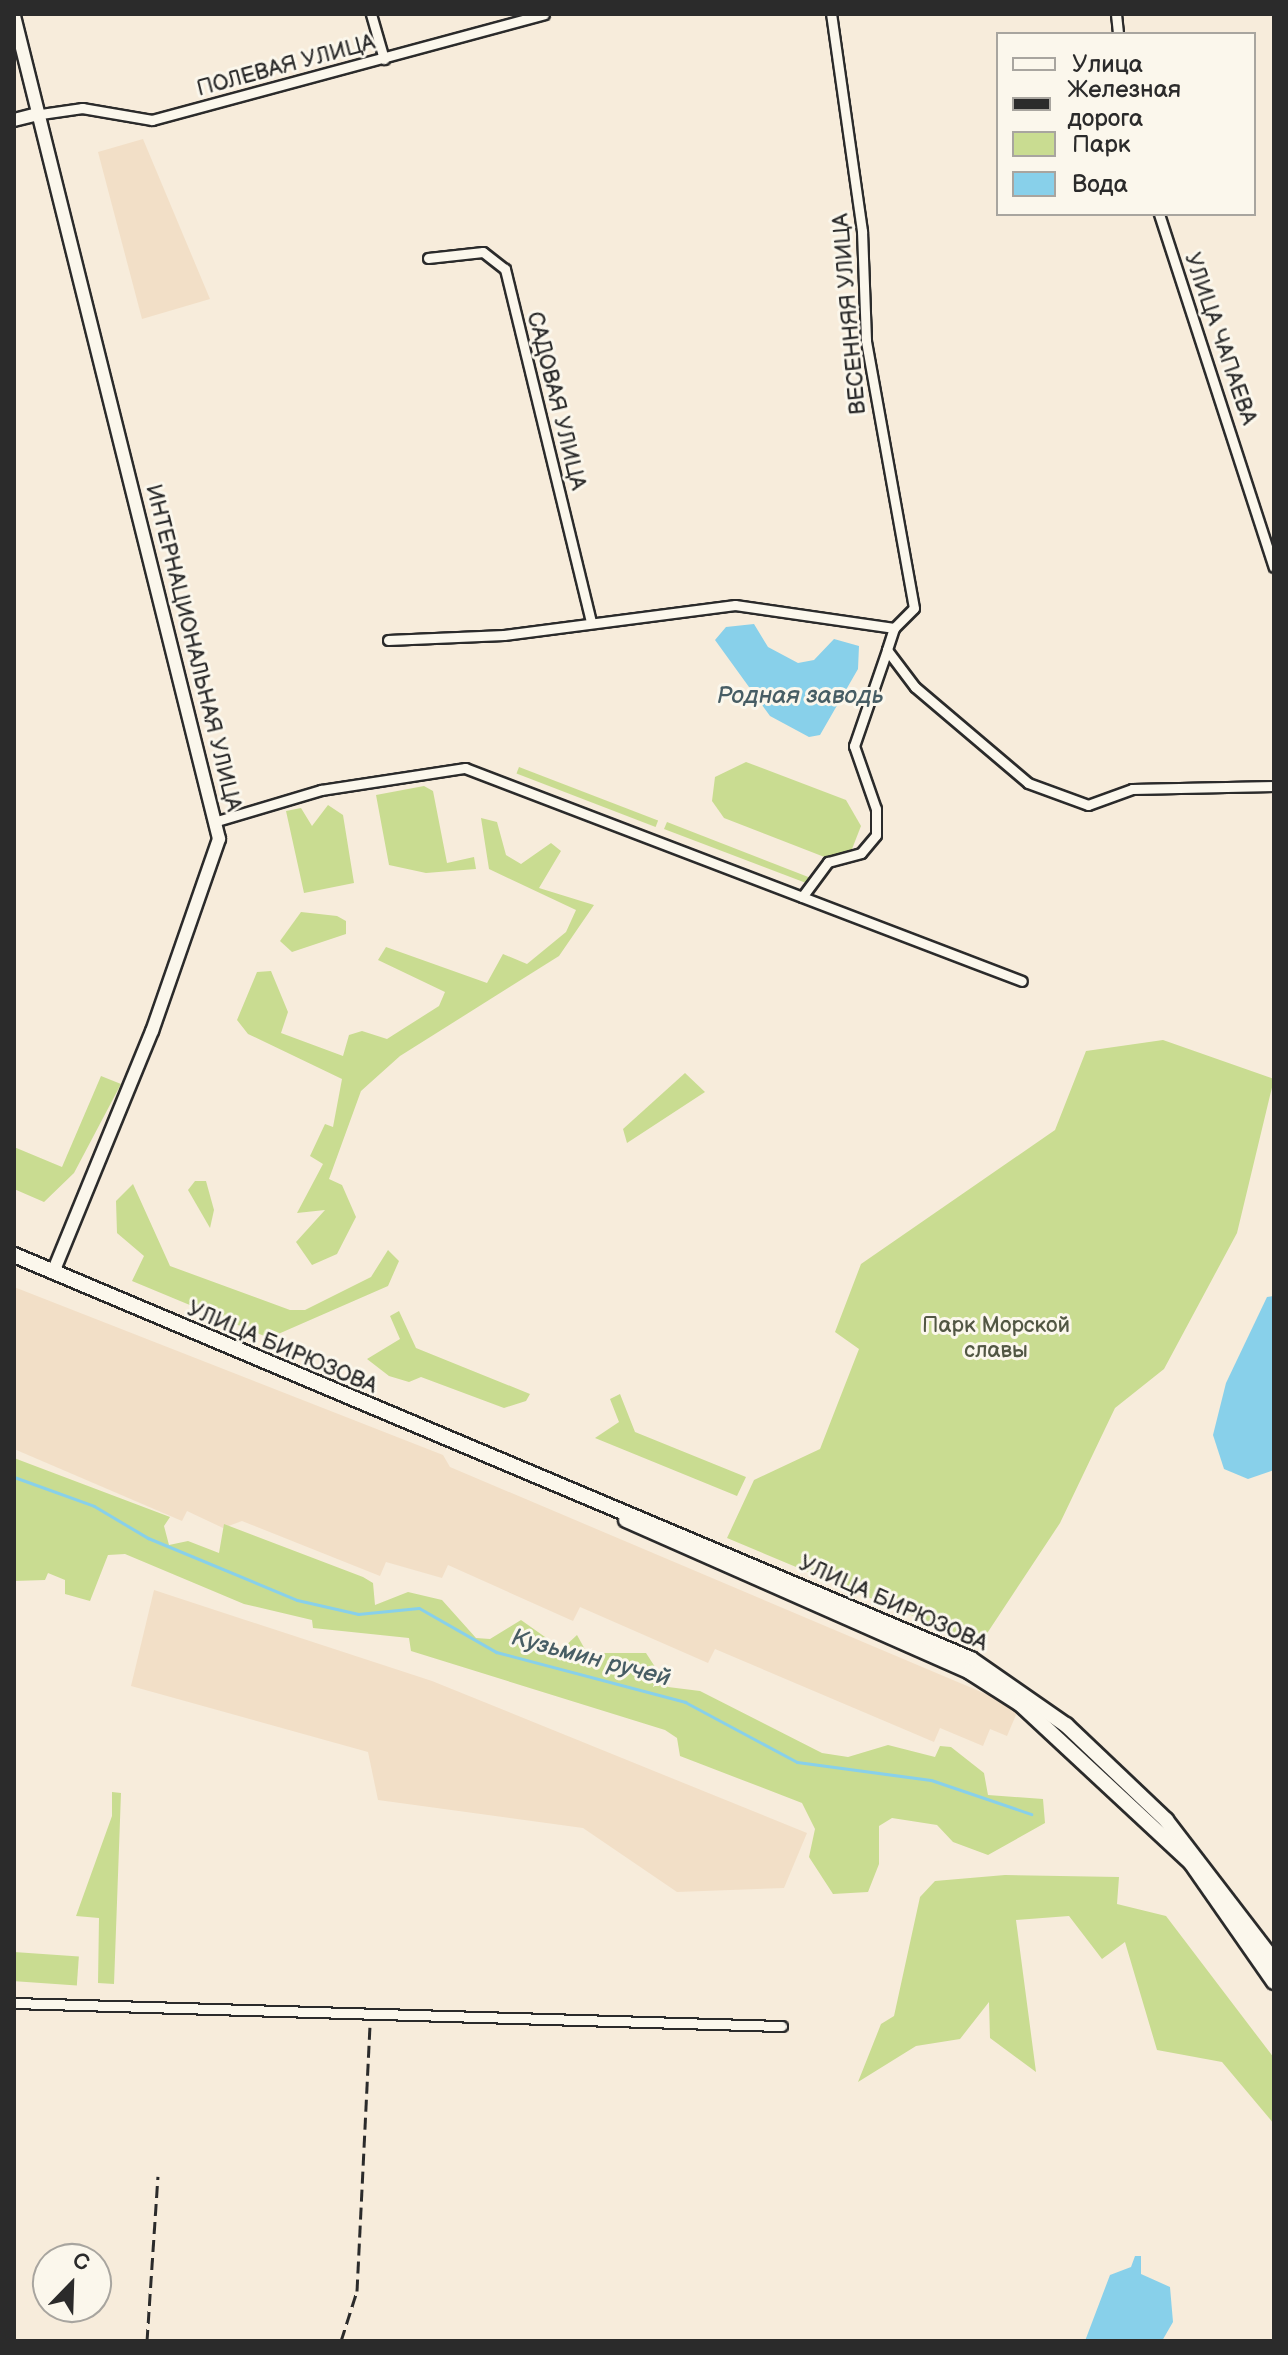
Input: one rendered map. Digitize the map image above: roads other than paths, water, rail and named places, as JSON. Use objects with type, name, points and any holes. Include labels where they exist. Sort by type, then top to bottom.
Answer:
[{"type":"main road","name":"ИНТЕРНАЦИОНАЛЬНАЯ УЛИЦА","points":[[14,16],[34,115],[217,821],[207,883],[53,1272]]},
{"type":"main road","points":[[14,120],[34,115]]},
{"type":"main road","name":"УЛИЦА БИРЮЗОВА","points":[[14,1255],[622,1517],[645,1534],[997,1687],[1152,1821],[1270,1964],[1274,1982]]},
{"type":"street","points":[[371,14],[384,59]]},
{"type":"street","name":"ПОЛЕВАЯ УЛИЦА","points":[[34,115],[82,108],[152,120],[544,14]]},
{"type":"street","name":"ВЕСЕННЯЯ УЛИЦА","points":[[831,14],[862,231],[866,340],[914,608],[894,628]]},
{"type":"street","name":"УЛИЦА ЧАПАЕВА","points":[[1160,216],[1274,567]]},
{"type":"street","name":"САДОВАЯ УЛИЦА","points":[[428,258],[483,252],[505,269],[591,622]]},
{"type":"street","points":[[388,640],[591,622],[735,605],[894,628],[854,746],[876,809],[876,835],[861,853],[828,862],[802,897]]},
{"type":"street","points":[[887,650],[967,737],[1028,783],[1088,805],[1132,789],[1274,786]]},
{"type":"street","points":[[217,821],[321,790],[465,768],[1022,981]]},
{"type":"street","points":[[14,2003],[782,2026]]},
{"type":"water","name":"Родная заводь","points":[[754,624],[768,647],[798,663],[814,660],[834,639],[859,646],[858,669],[820,735],[809,737],[770,716],[715,640],[726,627]]},
{"type":"water","points":[[1274,1296],[1274,1470],[1248,1479],[1224,1469],[1213,1435],[1226,1383],[1267,1297]]},
{"type":"water","points":[[1135,2256],[1141,2256],[1141,2274],[1170,2287],[1173,2322],[1162,2341],[1085,2341],[1110,2275],[1131,2267]]},
{"type":"waterway","name":"Кузьмин ручей","points":[[14,1477],[94,1506],[148,1538],[297,1600],[358,1614],[419,1608],[496,1652],[685,1702],[797,1762],[931,1780],[1031,1814]]},
{"type":"railway","points":[[341,2341],[357,2291],[370,2023]]},
{"type":"railway","points":[[147,2341],[158,2176]]},
{"type":"park label","name":"Парк Морской славы","points":[[996,1338]]}]
